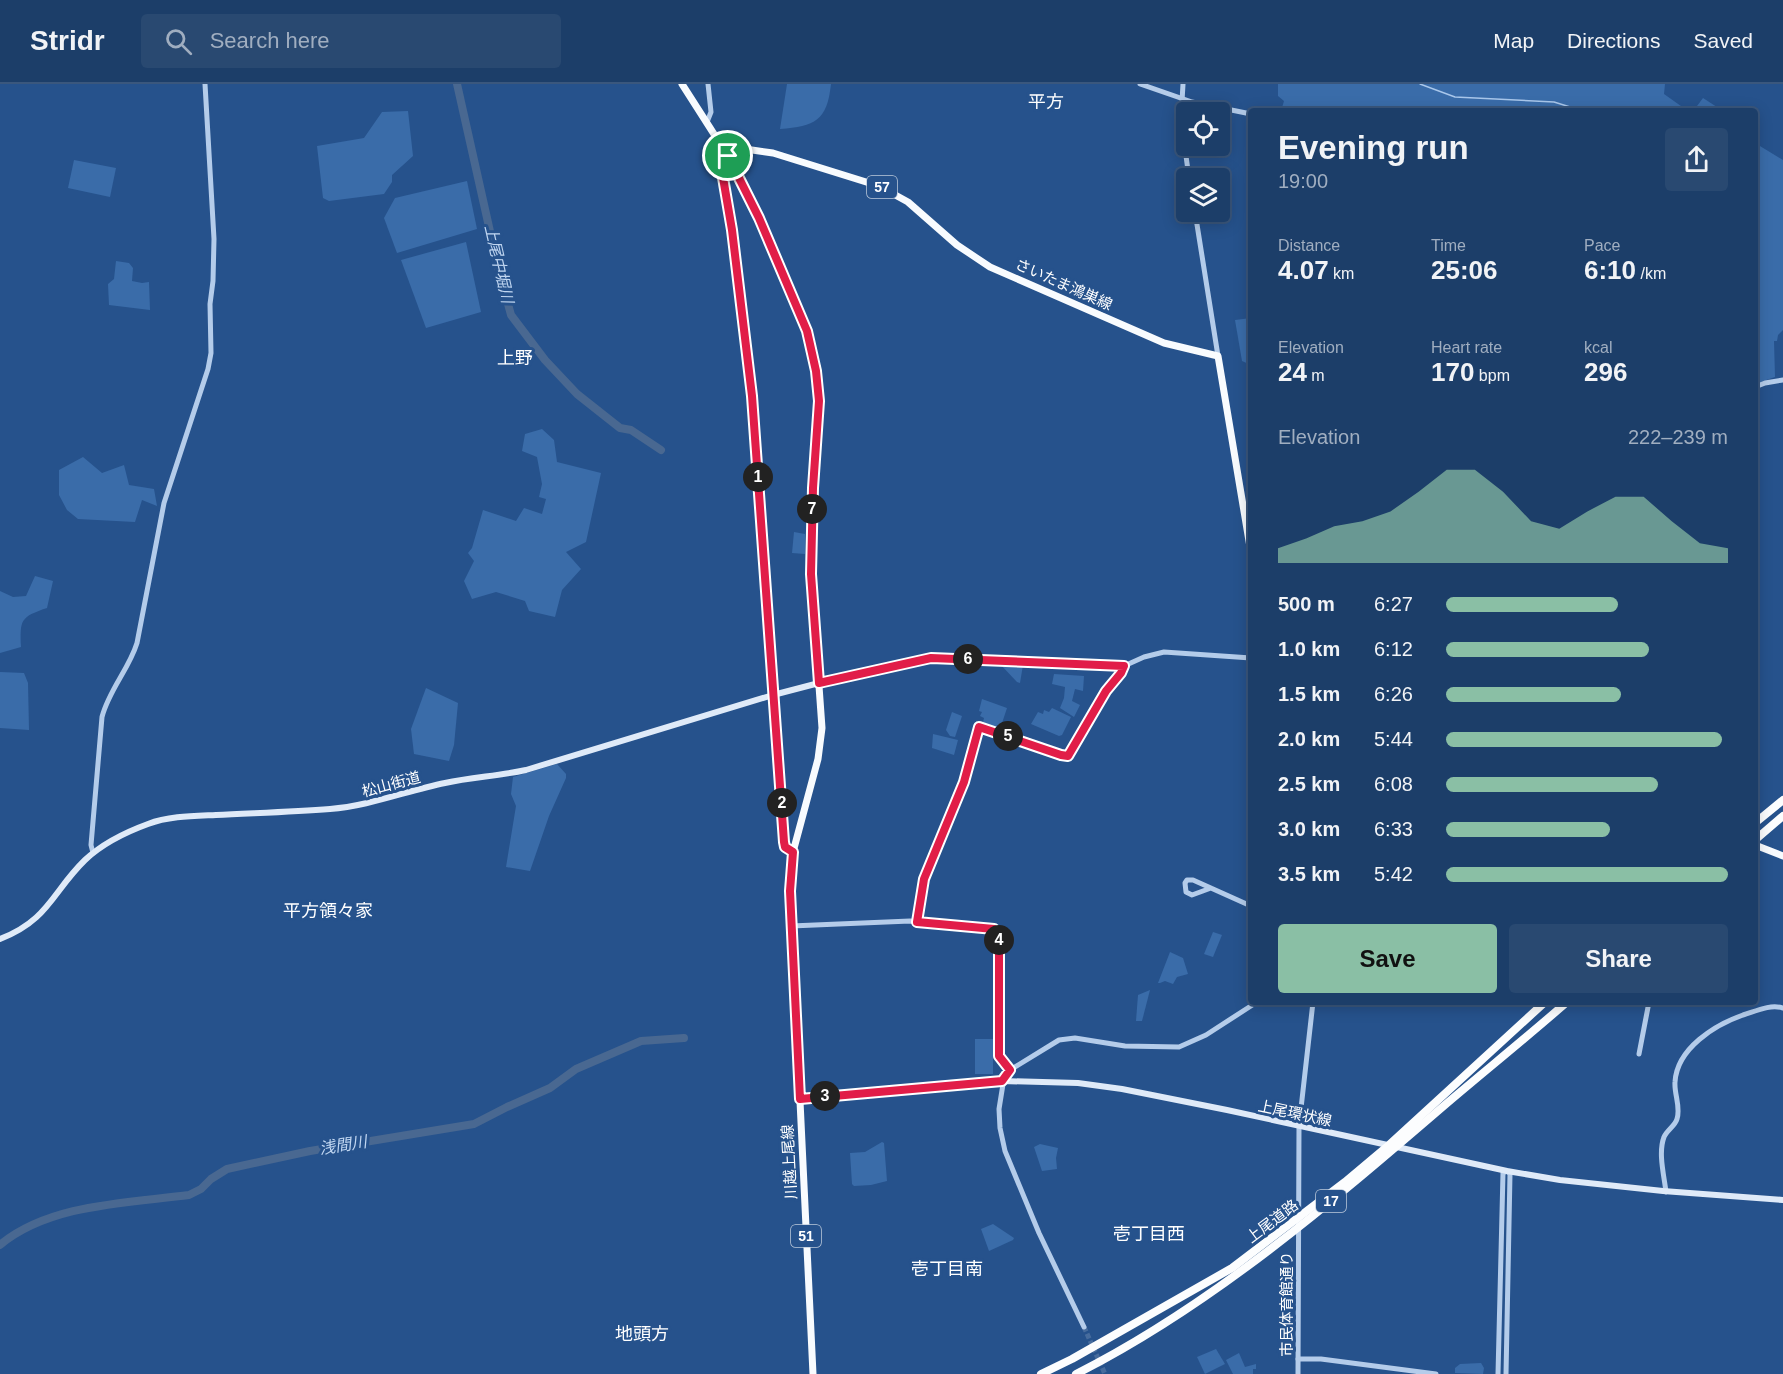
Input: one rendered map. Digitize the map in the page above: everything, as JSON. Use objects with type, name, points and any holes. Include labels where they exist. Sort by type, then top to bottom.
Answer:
[{"type":"highway","points":[[1758,821],[1783,800]]},
{"type":"highway","points":[[1758,840],[1783,816]]},
{"type":"highway","name":"上尾道路","points":[[1041,1374],[1218,1278],[1345,1182],[1389,1145],[1542,1005]]},
{"type":"highway","name":"上尾道路","points":[[1076,1374],[1194,1304],[1298,1227],[1398,1146],[1563,1005]]},
{"type":"main road","name":"川越上尾線","points":[[682,84],[728,156],[759,218],[807,331],[816,371],[819,401],[813,488],[811,574],[822,728],[820,749],[793,852],[790,882],[813,1374]]},
{"type":"main road","name":"さいたま鴻巣線","points":[[728,156],[745,150],[773,153],[879,186],[908,202],[957,244],[990,267],[1164,343],[1218,356]]},
{"type":"main road","points":[[1218,356],[1248,528]]},
{"type":"main road","name":"松山街道","points":[[0,939],[23,929],[40,915],[79,867],[93,854],[132,831],[160,820],[360,805],[447,783],[526,770],[819,683]]},
{"type":"main road","points":[[1758,844],[1783,856]]},
{"type":"main road","name":"上尾環状線","points":[[800,1099],[1002,1081],[1078,1083],[1398,1146],[1507,1171],[1576,1183],[1783,1200]]},
{"type":"street","points":[[93,854],[102,717],[108,700],[137,643],[164,503],[210,360],[212,343],[210,304],[214,239],[205,84]]},
{"type":"street","points":[[707,122],[711,112],[708,84]]},
{"type":"street","points":[[1140,84],[1181,98],[1248,113]]},
{"type":"street","points":[[1183,84],[1182,132],[1187,168]]},
{"type":"street","points":[[728,156],[722,161],[721,166],[752,396],[784,844],[793,852]]},
{"type":"street","points":[[1197,222],[1218,356]]},
{"type":"street","points":[[1758,386],[1783,380]]},
{"type":"street","points":[[819,683],[908,662],[938,658],[1124,666],[1144,657],[1164,652],[1248,658]]},
{"type":"street","points":[[917,922],[924,879],[964,782],[979,727],[1068,756],[1106,691],[1124,666]]},
{"type":"street","points":[[1210,888],[1248,905]]},
{"type":"street","points":[[792,926],[917,922],[984,928],[997,932],[999,1056],[1010,1070]]},
{"type":"street","points":[[1084,1327],[1039,1233],[1005,1151],[1000,1128],[1002,1081],[1010,1070],[1050,1044],[1066,1038],[1125,1046],[1179,1047],[1206,1035],[1252,1005]]},
{"type":"street","name":"市民体育館通り","points":[[1298,1374],[1299,1126],[1313,1005]]},
{"type":"street","points":[[1639,1054],[1648,1005]]},
{"type":"street","points":[[1666,1192],[1662,1156],[1663,1139],[1677,1120],[1675,1083],[1677,1071],[1691,1048],[1716,1026],[1772,1006],[1783,1008]]},
{"type":"street","points":[[1498,1374],[1503,1173],[1507,1171],[1510,1174],[1506,1374]]},
{"type":"street","points":[[1298,1359],[1321,1359],[1436,1374]]},
{"type":"shaded area","points":[[787,84],[831,84],[826,106],[817,119],[802,126],[780,129]]},
{"type":"shaded area","points":[[1278,84],[1665,84],[1664,94],[1684,108],[1282,108],[1284,101],[1278,96]]},
{"type":"shaded area","points":[[1703,98],[1718,108],[1696,108]]},
{"type":"shaded area","points":[[408,111],[413,156],[392,175],[392,182],[384,194],[329,201],[323,198],[317,146],[364,138],[382,112]]},
{"type":"shaded area","points":[[1758,145],[1783,160],[1783,330],[1778,335],[1777,341],[1774,341],[1775,377],[1758,383]]},
{"type":"shaded area","points":[[74,160],[116,168],[110,197],[68,188]]},
{"type":"shaded area","points":[[467,181],[477,229],[397,253],[384,218],[395,198]]},
{"type":"shaded area","points":[[466,242],[481,312],[426,328],[401,260]]},
{"type":"shaded area","points":[[116,261],[129,263],[133,268],[132,281],[149,282],[150,310],[109,305],[108,284],[114,279]]},
{"type":"shaded area","points":[[1248,318],[1248,364],[1242,361],[1235,320]]},
{"type":"shaded area","points":[[542,429],[554,440],[557,462],[601,473],[586,542],[566,552],[581,569],[562,590],[555,617],[529,611],[525,601],[496,592],[472,599],[464,581],[474,561],[468,553],[472,548],[483,510],[516,521],[524,508],[542,514],[546,499],[539,497],[542,484],[537,457],[522,451],[525,434]]},
{"type":"shaded area","points":[[83,457],[102,473],[124,465],[129,485],[154,489],[157,506],[142,500],[135,522],[78,519],[67,510],[59,495],[59,470]]},
{"type":"shaded area","points":[[794,532],[805,534],[805,554],[792,553]]},
{"type":"shaded area","points":[[35,576],[53,581],[47,608],[31,614],[24,621],[21,631],[21,647],[0,653],[0,591],[13,597],[26,596]]},
{"type":"shaded area","points":[[1000,664],[1023,665],[1020,683],[1017,682]]},
{"type":"shaded area","points":[[0,672],[24,673],[28,683],[29,730],[0,728]]},
{"type":"shaded area","points":[[1054,674],[1084,676],[1083,691],[1075,689],[1072,701],[1080,705],[1074,717],[1060,708],[1065,687],[1052,684]]},
{"type":"shaded area","points":[[426,688],[458,703],[454,745],[449,761],[414,754],[411,729]]},
{"type":"shaded area","points":[[982,699],[1007,708],[1000,729],[983,722],[984,718],[980,716],[982,712],[979,711]]},
{"type":"shaded area","points":[[1052,708],[1071,717],[1062,735],[1059,736],[1031,724],[1038,712],[1043,714],[1044,710],[1049,712]]},
{"type":"shaded area","points":[[952,712],[962,716],[955,737],[950,736],[946,730]]},
{"type":"shaded area","points":[[933,734],[958,740],[954,755],[932,748]]},
{"type":"shaded area","points":[[557,764],[566,774],[566,778],[549,816],[530,871],[506,867],[516,806],[511,794],[513,777]]},
{"type":"shaded area","points":[[1213,932],[1222,935],[1213,957],[1204,954]]},
{"type":"shaded area","points":[[1170,952],[1183,958],[1188,974],[1177,977],[1173,984],[1165,981],[1158,983]]},
{"type":"shaded area","points":[[1150,990],[1142,1021],[1136,1021],[1138,995]]},
{"type":"shaded area","points":[[975,1039],[993,1039],[993,1074],[975,1074]]},
{"type":"shaded area","points":[[884,1143],[887,1181],[854,1186],[850,1153],[865,1152]]},
{"type":"shaded area","points":[[1040,1144],[1058,1148],[1057,1169],[1042,1171],[1034,1147]]},
{"type":"shaded area","points":[[993,1224],[1014,1238],[989,1251],[981,1229]]},
{"type":"shaded area","points":[[1216,1349],[1225,1364],[1205,1374],[1197,1357]]},
{"type":"shaded area","points":[[1239,1353],[1245,1367],[1256,1364],[1253,1374],[1233,1374],[1226,1360]]},
{"type":"shaded area","points":[[1481,1363],[1484,1368],[1483,1374],[1455,1373],[1455,1368],[1460,1364]]},
{"type":"waterway","name":"上尾中堀川","points":[[457,84],[511,315],[545,360],[577,394],[620,428],[631,430],[661,450]]},
{"type":"waterway","points":[[1420,84],[1455,97],[1554,102],[1573,108]]},
{"type":"waterway","name":"浅間川","points":[[0,1245],[20,1231],[65,1213],[189,1195],[201,1189],[211,1179],[227,1169],[310,1151],[474,1124],[550,1088],[576,1069],[641,1041],[684,1038]]},
{"type":"tunnel","points":[[1084,1327],[1105,1374]]},
{"type":"district","name":"平方","points":[[1046,102]]},
{"type":"district","name":"上野","points":[[515,358]]},
{"type":"district","name":"平方領々家","points":[[328,911]]},
{"type":"district","name":"壱丁目西","points":[[1149,1234]]},
{"type":"district","name":"壱丁目南","points":[[947,1269]]},
{"type":"district","name":"地頭方","points":[[642,1334]]},
{"type":"route","points":[[728,156],[759,218],[807,331],[816,371],[819,401],[813,488],[811,574],[819,683],[931,658],[1124,666],[1106,691],[1072,753],[1068,756],[980,726],[977,729],[964,782],[924,879],[917,922],[994,929],[999,934],[999,1056],[1010,1070],[1002,1081],[800,1099],[790,891],[793,852],[785,847],[784,842],[752,396],[732,230],[721,166],[724,158],[728,156]]}]
